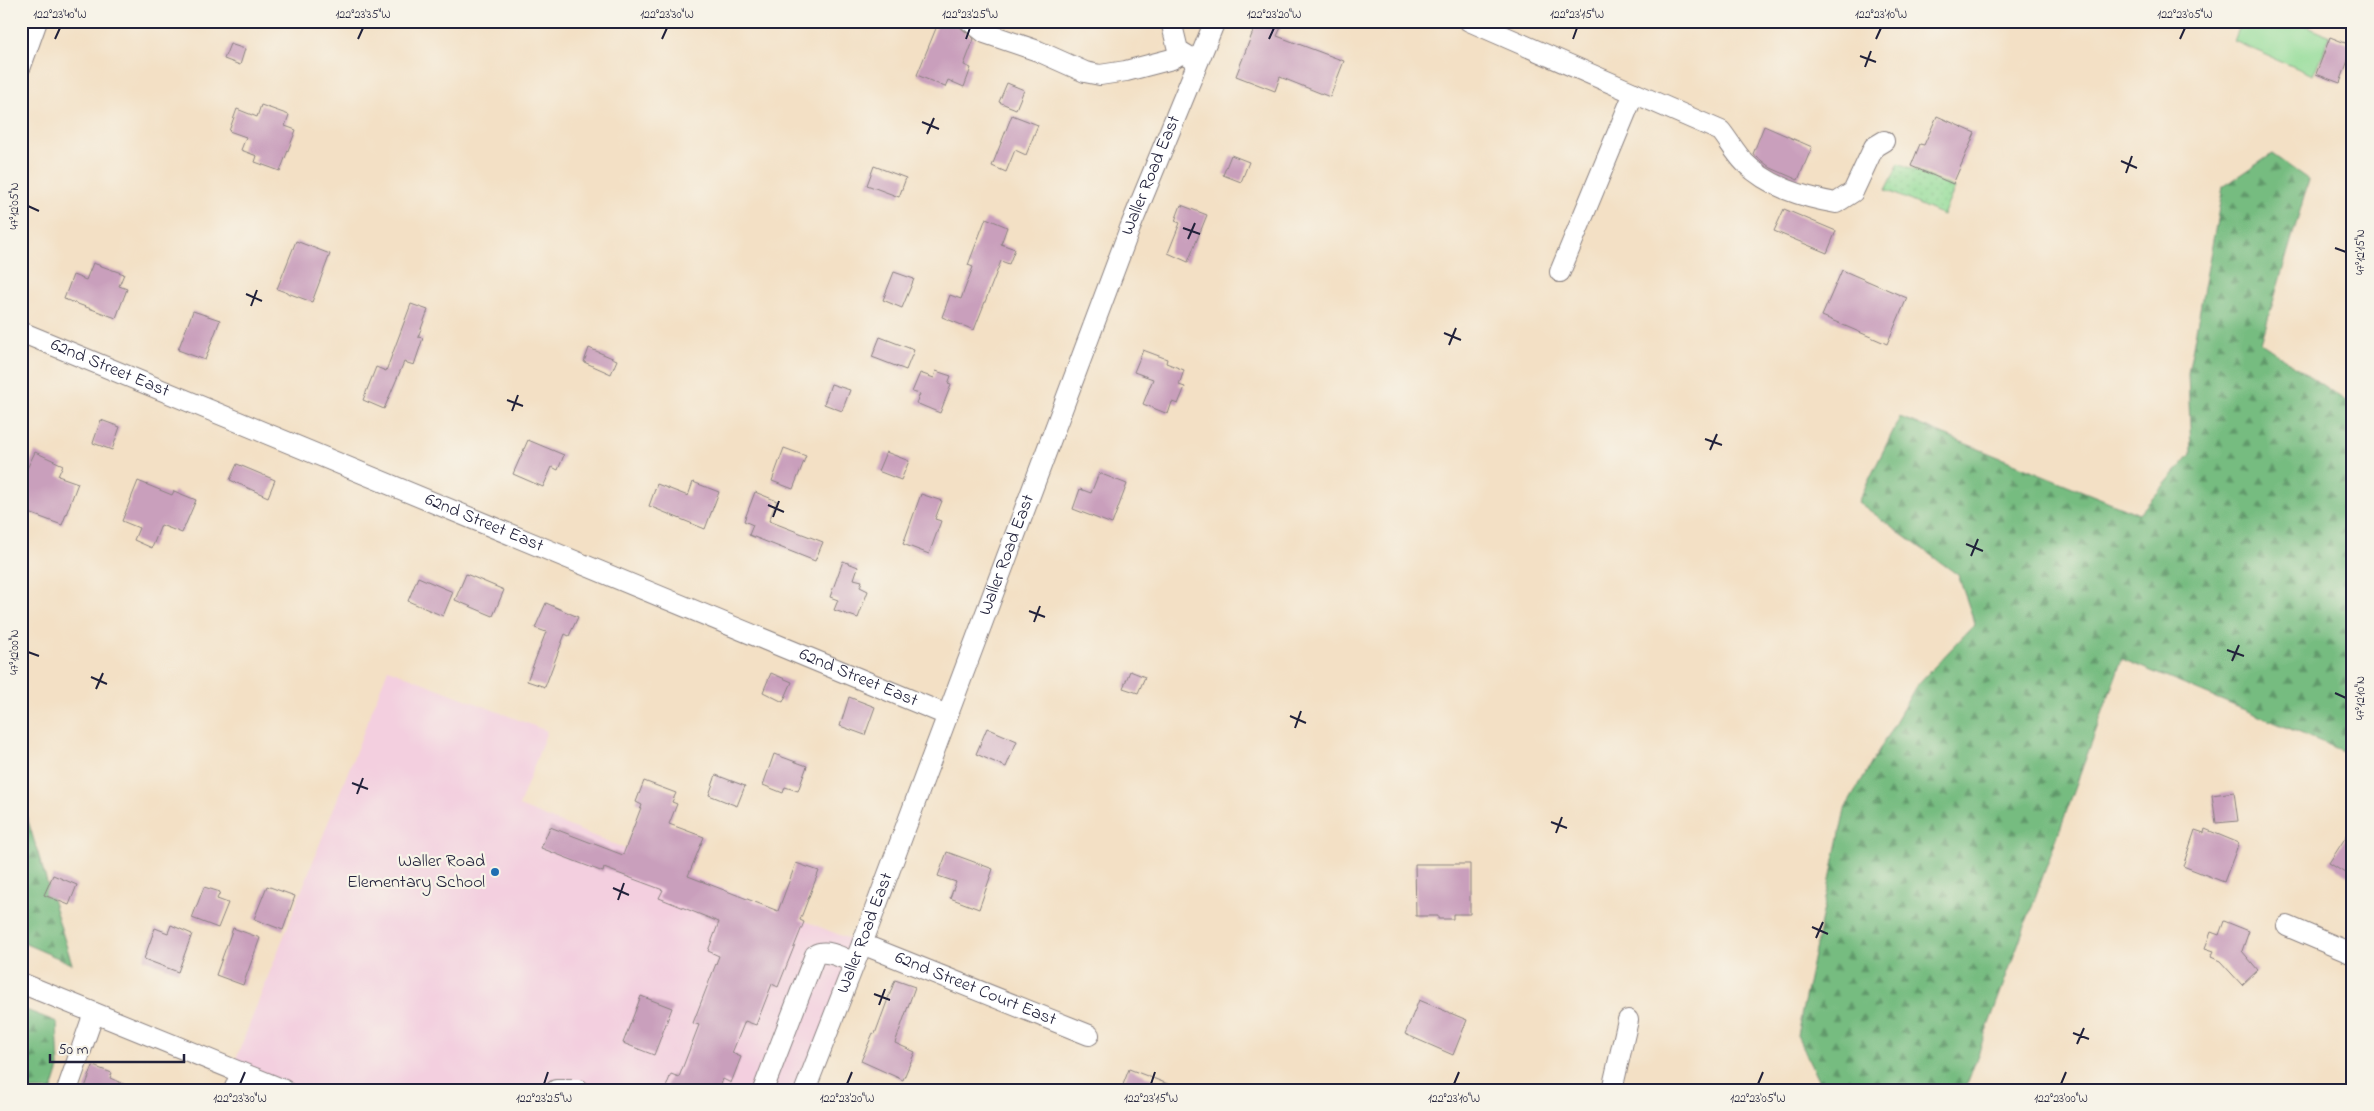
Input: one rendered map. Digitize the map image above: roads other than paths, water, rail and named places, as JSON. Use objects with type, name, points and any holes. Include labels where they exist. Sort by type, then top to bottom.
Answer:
[{"type":"street","points":[[21,66],[37,21]]},
{"type":"street","points":[[970,21],[985,33],[1038,51],[1085,72],[1100,75],[1126,71],[1172,59],[1190,58]]},
{"type":"street","points":[[1170,21],[1178,50],[1190,58]]},
{"type":"street","name":"Waller Road East","points":[[804,1090],[862,944],[1130,228],[1190,58],[1215,21]]},
{"type":"street","points":[[1469,21],[1721,131],[1744,162],[1770,182],[1809,198],[1836,203],[1853,192],[1874,147],[1884,141]]},
{"type":"street","points":[[1560,272],[1634,93]]},
{"type":"street","name":"62nd Street East","points":[[21,332],[947,714]]},
{"type":"street","points":[[2287,926],[2353,954]]},
{"type":"street","name":"62nd Street Court East","points":[[862,944],[1089,1036]]},
{"type":"street","points":[[763,1090],[815,954],[820,952],[827,953],[854,963]]},
{"type":"street","points":[[21,984],[94,1013],[238,1081],[284,1090]]},
{"type":"street","points":[[67,1090],[94,1013]]},
{"type":"street","points":[[1612,1090],[1628,1020]]},
{"type":"street","points":[[556,1090],[579,1090]]},
{"type":"place","name":"Waller Road Elementary School","points":[[495,872]]}]
